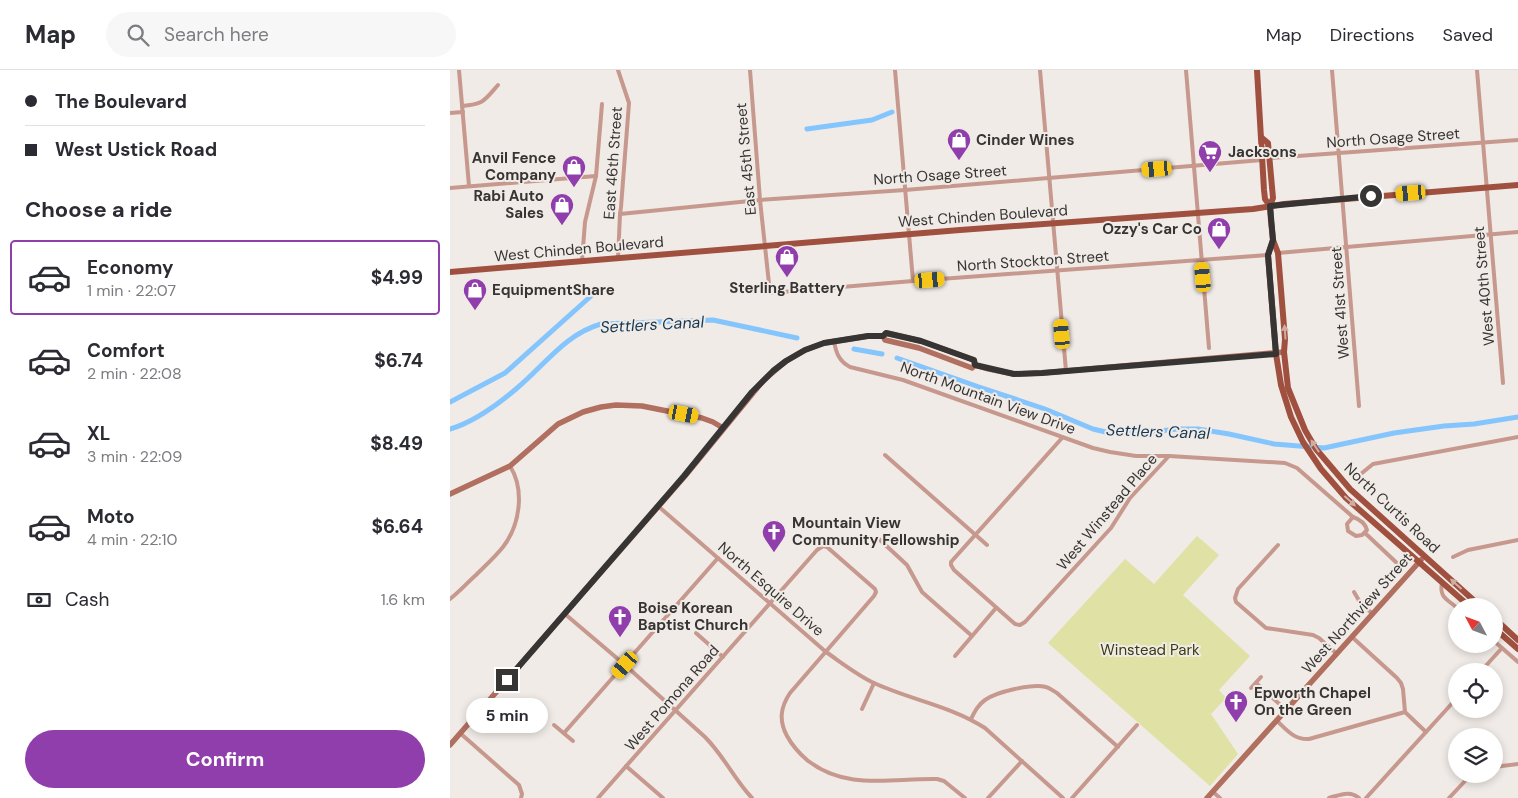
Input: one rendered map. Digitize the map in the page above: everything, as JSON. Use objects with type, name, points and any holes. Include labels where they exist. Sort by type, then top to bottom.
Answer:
[{"type":"main road","points":[[1258,70],[1262,138],[1260,144],[1265,199],[1270,206]]},
{"type":"main road","points":[[1262,138],[1268,143],[1270,158],[1273,198],[1270,206]]},
{"type":"main road","name":"West Chinden Boulevard","points":[[450,272],[1053,223],[1253,209],[1342,199],[1518,184]]},
{"type":"main road","name":"North Curtis Road","points":[[1270,206],[1273,240],[1278,253],[1288,388],[1302,432],[1318,465],[1346,498],[1460,598]]},
{"type":"main road","name":"North Curtis Road","points":[[1273,240],[1268,255],[1276,354],[1291,417],[1350,489],[1471,598]]},
{"type":"main road","points":[[450,744],[658,506],[762,381],[786,361],[805,350],[834,341],[868,336],[883,336],[885,340],[919,348],[972,368],[975,365],[1014,374],[1284,352]]},
{"type":"main road","points":[[450,494],[510,466],[558,424],[583,412],[601,407],[616,404],[642,406],[702,418],[723,428]]},
{"type":"main road","name":"West Northview Street","points":[[1208,798],[1424,556]]},
{"type":"main road","points":[[1503,626],[1518,640]]},
{"type":"main road","points":[[1503,636],[1518,649]]},
{"type":"street","points":[[459,70],[469,186]]},
{"type":"street","name":"East 46th Street","points":[[618,70],[630,103],[618,258]]},
{"type":"street","name":"East 45th Street","points":[[750,70],[764,246],[770,293]]},
{"type":"street","points":[[895,70],[913,281]]},
{"type":"street","points":[[1040,70],[1066,371]]},
{"type":"street","points":[[1186,70],[1209,348]]},
{"type":"street","name":"West 41st Street","points":[[1332,70],[1359,406]]},
{"type":"street","name":"West 40th Street","points":[[1477,70],[1503,383]]},
{"type":"street","points":[[462,106],[477,105],[484,102],[498,86]]},
{"type":"street","points":[[582,262],[585,222],[596,176],[602,104]]},
{"type":"street","points":[[450,113],[462,112]]},
{"type":"street","name":"North Osage Street","points":[[1270,158],[1518,140]]},
{"type":"street","name":"North Osage Street","points":[[620,214],[760,200],[905,190],[1262,160]]},
{"type":"street","points":[[450,188],[596,176]]},
{"type":"street","points":[[1278,253],[1518,232]]},
{"type":"street","name":"North Stockton Street","points":[[770,293],[1268,255]]},
{"type":"street","name":"North Mountain View Drive","points":[[834,341],[839,357],[843,363],[850,367],[903,380],[1092,448],[1136,456],[1169,456],[1285,463],[1297,468]]},
{"type":"street","points":[[1362,473],[1373,464],[1518,437]]},
{"type":"street","points":[[955,656],[996,608],[954,570],[951,565],[952,560],[1062,438]]},
{"type":"street","points":[[886,455],[987,545]]},
{"type":"street","name":"West Winstead Place","points":[[996,608],[1015,624],[1020,625],[1026,622],[1111,528],[1130,498],[1169,456]]},
{"type":"street","points":[[450,599],[503,547],[512,532],[519,500],[517,480],[510,466]]},
{"type":"street","name":"North Curtis Road","points":[[1297,468],[1352,517],[1365,525],[1367,530],[1365,533]]},
{"type":"street","name":"North Esquire Drive","points":[[658,506],[826,652],[853,672],[874,683],[971,718],[985,728],[1063,798]]},
{"type":"street","name":"North Curtis Road","points":[[1352,517],[1347,524],[1348,531],[1356,536],[1365,533]]},
{"type":"street","name":"North Curtis Road","points":[[1365,533],[1399,565]]},
{"type":"street","points":[[879,539],[907,564],[922,592],[972,636]]},
{"type":"street","points":[[1454,557],[1468,550],[1518,540]]},
{"type":"street","points":[[1278,545],[1238,589],[1235,598],[1236,602],[1266,628],[1313,635],[1319,638],[1336,654]]},
{"type":"street","name":"West Pomona Road","points":[[598,798],[817,550],[823,546],[827,547],[875,589],[876,592],[826,652]]},
{"type":"street","points":[[564,733],[718,558]]},
{"type":"street","name":"North Curtis Road","points":[[1442,583],[1442,595],[1448,600]]},
{"type":"street","points":[[1354,592],[1358,600],[1373,614]]},
{"type":"street","points":[[565,614],[625,665],[716,748],[734,776],[752,798]]},
{"type":"street","points":[[696,633],[722,657]]},
{"type":"street","points":[[1352,637],[1401,683],[1405,712],[1426,732]]},
{"type":"street","points":[[1503,649],[1518,662]]},
{"type":"street","points":[[826,652],[784,701],[781,718],[783,727],[789,739],[802,756],[824,771],[846,779],[866,781],[937,779],[944,781],[965,798]]},
{"type":"street","points":[[1488,663],[1497,653]]},
{"type":"street","points":[[1251,688],[1261,677]]},
{"type":"street","points":[[862,709],[874,683]]},
{"type":"street","points":[[1256,683],[1286,710]]},
{"type":"street","points":[[971,718],[976,708],[994,695],[1035,686],[1045,687],[1057,693],[1118,747]]},
{"type":"street","points":[[1366,798],[1448,708]]},
{"type":"street","points":[[1276,720],[1293,736],[1301,740],[1405,712]]},
{"type":"street","points":[[554,725],[573,741]]},
{"type":"street","points":[[1072,798],[1138,725]]},
{"type":"street","points":[[460,733],[519,785],[522,794],[521,798]]},
{"type":"street","points":[[988,798],[1022,761]]},
{"type":"street","points":[[1503,766],[1518,764],[1518,772]]},
{"type":"street","points":[[626,766],[663,798]]},
{"type":"street","points":[[1450,798],[1463,783]]},
{"type":"street","points":[[1213,792],[1220,798]]},
{"type":"street","points":[[1329,798],[1348,793],[1360,798]]},
{"type":"green space","name":"Winstead Park","points":[[1197,536],[1219,555],[1183,595],[1250,656],[1219,690],[1226,698],[1211,714],[1238,754],[1210,786],[1048,643],[1125,559],[1154,584]]},
{"type":"waterway","points":[[807,129],[872,120],[892,112]]},
{"type":"waterway","points":[[450,402],[505,373],[591,296],[592,293]]},
{"type":"waterway","name":"Settlers Canal","points":[[450,429],[468,422],[493,407],[576,335],[601,324],[713,320],[797,338]]},
{"type":"waterway","name":"Settlers Canal","points":[[854,349],[882,354]]},
{"type":"waterway","name":"Settlers Canal","points":[[897,358],[1045,409],[1093,429],[1110,433],[1198,429],[1274,444],[1324,448],[1394,433],[1518,417]]},
{"type":"place","name":"Cinder Wines","points":[[959,161]]},
{"type":"place","name":"Jacksons","points":[[1210,173]]},
{"type":"place","name":"Anvil Fence Company","points":[[574,188]]},
{"type":"place","name":"Rabi Auto Sales","points":[[562,226]]},
{"type":"place","name":"Ozzy's Car Co","points":[[1219,250]]},
{"type":"place","name":"Sterling Battery","points":[[787,278]]},
{"type":"place","name":"EquipmentShare","points":[[475,311]]},
{"type":"place","name":"Mountain View Community Fellowship","points":[[774,553]]},
{"type":"place","name":"Boise Korean Baptist Church","points":[[620,638]]},
{"type":"place","name":"Epworth Chapel On the Green","points":[[1236,723]]},
{"type":"route","points":[[507,680],[684,476],[752,392],[773,371],[805,350],[824,343],[868,336],[883,336],[886,333],[921,341],[974,360],[975,365],[1014,374],[1276,354],[1268,255],[1273,240],[1270,206],[1371,196]]}]
